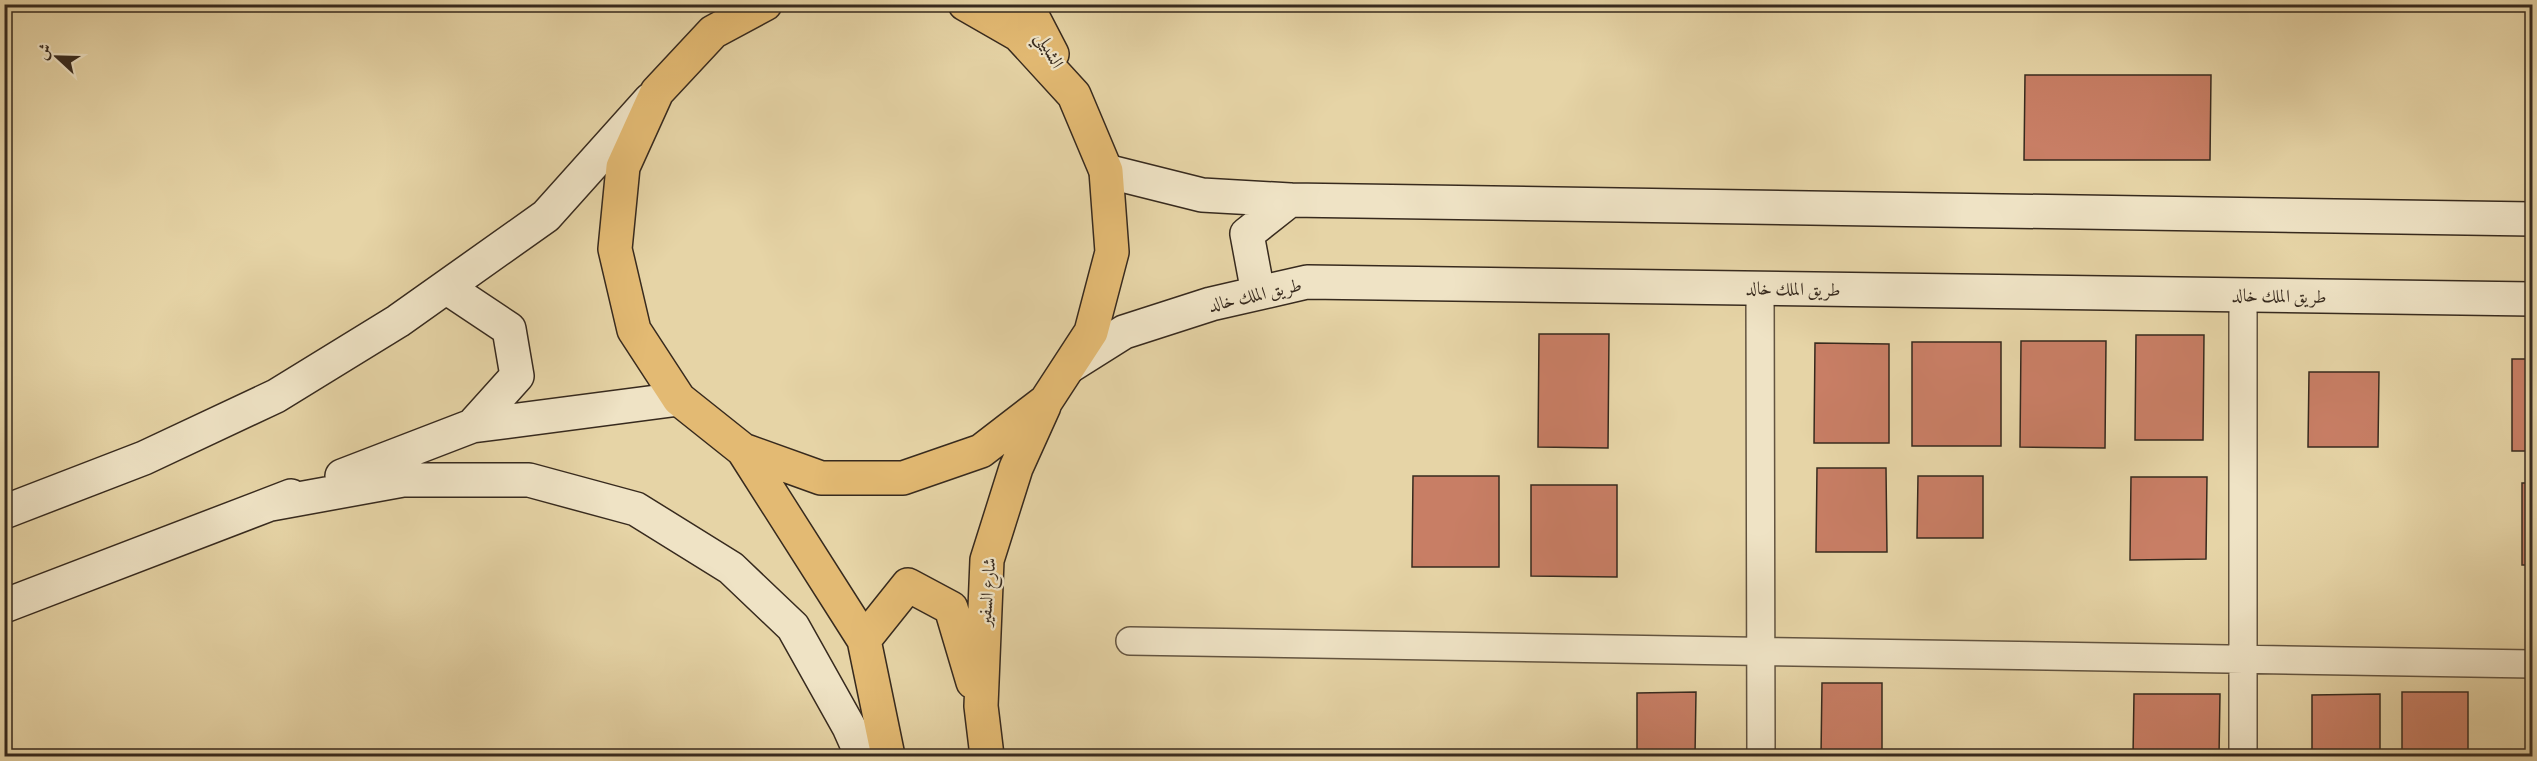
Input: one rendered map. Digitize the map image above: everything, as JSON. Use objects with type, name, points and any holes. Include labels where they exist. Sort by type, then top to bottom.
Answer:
[{"type":"main road","points":[[765,4],[719,18],[657,92],[623,167],[615,249],[634,330],[679,399],[743,450],[821,478],[903,478],[981,452],[1046,401],[1091,332],[1112,252],[1106,171],[1074,95],[1019,35],[965,4]]},
{"type":"main road","name":"الشبيلي","points":[[1026,4],[1074,95]]},
{"type":"main road","name":"شارع السفير","points":[[987,756],[981,706],[987,560],[1016,468],[1046,401]]},
{"type":"main road","points":[[743,450],[864,640],[888,756]]},
{"type":"main road","points":[[864,640],[908,585],[951,608],[981,706]]},
{"type":"street","points":[[4,512],[144,458],[276,396],[398,321],[546,216],[657,92]]},
{"type":"street","points":[[1106,171],[1202,195],[1290,200],[2532,219]]},
{"type":"street","points":[[1258,293],[1247,234],[1290,200]]},
{"type":"street","name":"طريق الملك خالد","points":[[1070,366],[1124,332],[1211,304],[1307,282],[2532,299]]},
{"type":"street","points":[[446,287],[509,329],[517,376],[472,426]]},
{"type":"street","points":[[1760,289],[1761,756]]},
{"type":"street","points":[[2243,295],[2243,756]]},
{"type":"street","points":[[4,606],[472,426],[679,399]]},
{"type":"street","points":[[272,504],[403,480],[528,480],[636,508],[731,568],[793,627],[849,727],[862,756]]},
{"type":"street","points":[[1130,641],[2532,664]]},
{"type":"building","points":[[2025,75],[2211,75],[2210,160],[2024,160]]},
{"type":"building","points":[[1539,334],[1609,334],[1608,448],[1538,447]]},
{"type":"building","points":[[2136,335],[2204,335],[2203,440],[2135,440]]},
{"type":"building","points":[[2021,341],[2106,341],[2105,448],[2020,447]]},
{"type":"building","points":[[1912,342],[2001,342],[2001,446],[1912,446]]},
{"type":"building","points":[[1815,343],[1889,344],[1889,443],[1814,443]]},
{"type":"building","points":[[2512,359],[2532,359],[2532,451],[2512,451]]},
{"type":"building","points":[[2309,372],[2379,372],[2378,447],[2308,447]]},
{"type":"building","points":[[1817,468],[1886,468],[1887,552],[1816,552]]},
{"type":"building","points":[[1413,476],[1499,476],[1499,567],[1412,567]]},
{"type":"building","points":[[1918,476],[1983,476],[1983,538],[1917,538]]},
{"type":"building","points":[[2131,477],[2207,477],[2206,559],[2130,560]]},
{"type":"building","points":[[2522,483],[2532,483],[2532,565],[2522,565]]},
{"type":"building","points":[[1531,485],[1617,485],[1617,577],[1531,576]]},
{"type":"building","points":[[1822,683],[1882,683],[1882,756],[1821,756]]},
{"type":"building","points":[[1696,692],[1695,756],[1637,756],[1637,693]]},
{"type":"building","points":[[2402,692],[2468,692],[2468,756],[2402,756]]},
{"type":"building","points":[[2134,694],[2220,694],[2219,756],[2133,756]]},
{"type":"building","points":[[2380,694],[2380,756],[2312,756],[2312,695]]}]
